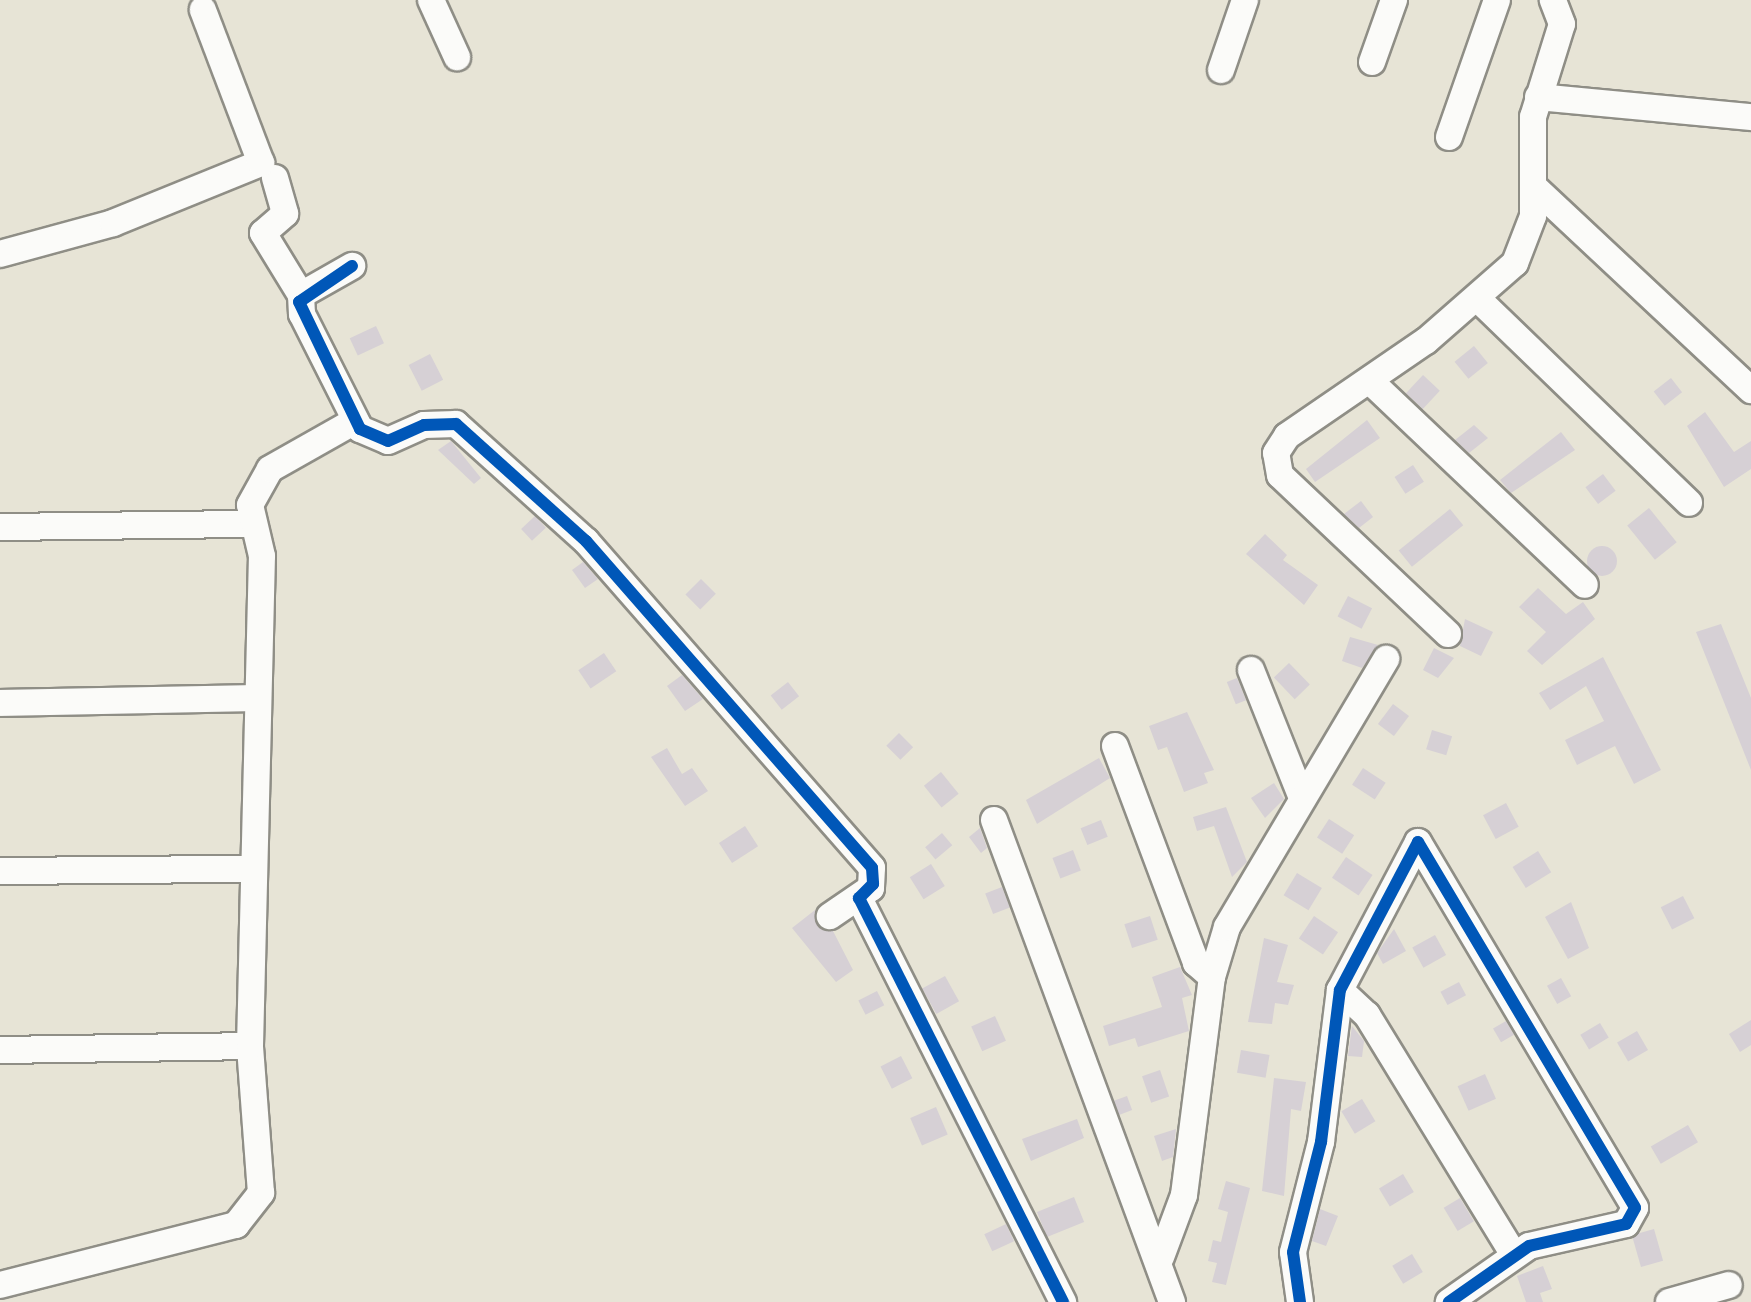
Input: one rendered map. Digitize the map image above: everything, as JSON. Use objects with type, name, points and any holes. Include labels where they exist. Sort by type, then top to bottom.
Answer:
[{"type":"street","points":[[431,0],[457,57]]},
{"type":"street","points":[[1221,70],[1245,0]]},
{"type":"street","points":[[1372,62],[1394,0]]},
{"type":"street","points":[[1449,137],[1497,0]]},
{"type":"street","points":[[1448,634],[1277,469],[1287,436],[1370,381],[1479,300],[1522,250],[1533,186],[1538,97],[1562,24],[1553,0]]},
{"type":"street","points":[[0,254],[113,223],[261,163],[203,10]]},
{"type":"street","points":[[1538,97],[1751,117]]},
{"type":"street","points":[[275,178],[285,214],[263,233],[301,295],[302,314],[355,421],[373,439],[388,441],[424,425],[456,424],[586,541],[872,868],[873,884],[859,898],[830,916]]},
{"type":"street","points":[[1533,186],[1751,390]]},
{"type":"street","points":[[301,295],[352,266]]},
{"type":"street","points":[[1479,300],[1689,503]]},
{"type":"street","points":[[1370,381],[1585,585]]},
{"type":"street","points":[[0,1285],[244,1219],[261,1193],[250,1046],[262,556],[253,524],[251,496],[264,474],[355,421]]},
{"type":"street","points":[[0,527],[253,524]]},
{"type":"street","points":[[1161,1257],[1197,1125],[1212,977],[1239,903],[1386,659]]},
{"type":"street","points":[[1251,670],[1302,798]]},
{"type":"street","points":[[0,703],[257,698]]},
{"type":"street","points":[[1115,746],[1196,963],[1212,977]]},
{"type":"street","points":[[994,820],[1161,1257],[1172,1302]]},
{"type":"street","points":[[1300,1302],[1293,1252],[1321,1142],[1340,990],[1418,842],[1635,1208],[1626,1224],[1545,1240],[1514,1255],[1449,1302]]},
{"type":"street","points":[[0,871],[254,869]]},
{"type":"street","points":[[859,898],[1063,1302]]},
{"type":"street","points":[[1340,990],[1367,1015],[1514,1255]]},
{"type":"street","points":[[0,1050],[250,1046]]},
{"type":"street","points":[[1669,1302],[1729,1285]]},
{"type":"building","points":[[376,326],[384,343],[358,355],[350,338]]},
{"type":"building","points":[[1474,346],[1488,363],[1468,379],[1455,362]]},
{"type":"building","points":[[430,354],[443,380],[422,391],[409,365]]},
{"type":"building","points":[[1423,375],[1440,391],[1423,409],[1406,393]]},
{"type":"building","points":[[1671,378],[1682,392],[1665,406],[1654,392]]},
{"type":"building","points":[[1705,412],[1734,452],[1751,441],[1751,469],[1724,487],[1687,426]]},
{"type":"building","points":[[1367,420],[1380,438],[1315,482],[1306,469]]},
{"type":"building","points":[[1474,425],[1488,438],[1469,453],[1455,440]]},
{"type":"building","points":[[1561,432],[1575,450],[1511,493],[1500,480]]},
{"type":"building","points":[[451,441],[481,478],[474,484],[438,450]]},
{"type":"building","points":[[1413,465],[1424,482],[1405,494],[1395,477]]},
{"type":"building","points":[[1603,474],[1616,491],[1598,504],[1585,487]]},
{"type":"building","points":[[1361,501],[1373,517],[1359,528],[1344,514]]},
{"type":"building","points":[[1649,508],[1677,542],[1655,560],[1627,526]]},
{"type":"building","points":[[1450,509],[1463,525],[1412,567],[1399,551]]},
{"type":"building","points":[[535,516],[546,528],[532,541],[521,529]]},
{"type":"building","points":[[1265,534],[1287,555],[1283,560],[1318,585],[1304,605],[1246,554]]},
{"type":"building","points":[[1602,546],[1608,547],[1616,555],[1616,567],[1608,575],[1602,576],[1596,575],[1588,567],[1587,561],[1588,555],[1596,547]]},
{"type":"building","points":[[583,562],[598,579],[585,588],[572,570]]},
{"type":"building","points":[[701,579],[716,594],[700,609],[685,595]]},
{"type":"building","points":[[1538,588],[1566,614],[1583,602],[1595,619],[1542,665],[1527,651],[1546,632],[1519,607]]},
{"type":"building","points":[[1348,596],[1372,608],[1362,629],[1338,616]]},
{"type":"building","points":[[1465,619],[1493,632],[1481,656],[1460,646]]},
{"type":"building","points":[[1721,624],[1751,698],[1751,770],[1696,632]]},
{"type":"building","points":[[1350,637],[1378,645],[1362,668],[1342,661]]},
{"type":"building","points":[[1434,648],[1454,658],[1438,678],[1423,670]]},
{"type":"building","points":[[604,653],[616,671],[591,689],[578,670]]},
{"type":"building","points":[[1603,657],[1661,770],[1634,784],[1615,746],[1577,765],[1565,740],[1604,721],[1586,686],[1550,710],[1539,693]]},
{"type":"building","points":[[1289,663],[1310,685],[1295,699],[1274,678]]},
{"type":"building","points":[[682,675],[703,699],[685,711],[667,686]]},
{"type":"building","points":[[1237,678],[1246,700],[1236,704],[1227,682]]},
{"type":"building","points":[[788,682],[799,696],[782,710],[771,696]]},
{"type":"building","points":[[1393,704],[1409,716],[1394,736],[1378,724]]},
{"type":"building","points":[[1187,712],[1214,770],[1204,773],[1208,783],[1184,792],[1167,747],[1158,750],[1149,726]]},
{"type":"building","points":[[1432,730],[1452,736],[1446,755],[1426,749]]},
{"type":"building","points":[[899,733],[913,747],[900,760],[886,746]]},
{"type":"building","points":[[667,748],[682,774],[692,768],[708,791],[685,806],[651,757]]},
{"type":"building","points":[[1099,758],[1110,778],[1037,824],[1026,800]]},
{"type":"building","points":[[1363,768],[1386,783],[1375,799],[1352,785]]},
{"type":"building","points":[[941,772],[959,794],[942,808],[924,786]]},
{"type":"building","points":[[1274,783],[1284,799],[1265,818],[1251,798]]},
{"type":"building","points":[[1506,803],[1519,827],[1496,839],[1483,815]]},
{"type":"building","points":[[1226,807],[1247,862],[1232,877],[1214,826],[1197,831],[1193,817]]},
{"type":"building","points":[[1329,819],[1354,835],[1342,854],[1317,837]]},
{"type":"building","points":[[1101,820],[1108,837],[1087,845],[1081,828]]},
{"type":"building","points":[[745,826],[758,846],[732,863],[719,843]]},
{"type":"building","points":[[980,828],[987,848],[981,853],[969,837]]},
{"type":"building","points":[[942,833],[952,845],[935,859],[925,847]]},
{"type":"building","points":[[1073,850],[1081,871],[1060,878],[1052,858]]},
{"type":"building","points":[[1538,851],[1551,872],[1526,888],[1513,867]]},
{"type":"building","points":[[1346,857],[1373,875],[1359,896],[1332,878]]},
{"type":"building","points":[[931,864],[945,886],[924,899],[910,877]]},
{"type":"building","points":[[1297,873],[1322,888],[1308,910],[1284,895]]},
{"type":"building","points":[[1002,887],[1010,908],[993,914],[985,893]]},
{"type":"building","points":[[1683,896],[1694,918],[1672,930],[1661,907]]},
{"type":"building","points":[[1571,902],[1589,948],[1568,959],[1545,917]]},
{"type":"building","points":[[815,910],[816,924],[833,931],[853,970],[836,982],[792,928]]},
{"type":"building","points":[[1150,916],[1158,940],[1132,948],[1124,924]]},
{"type":"building","points":[[1314,916],[1338,932],[1323,955],[1299,938]]},
{"type":"building","points":[[1394,929],[1406,951],[1383,964],[1377,953]]},
{"type":"building","points":[[1435,935],[1446,955],[1423,968],[1412,948]]},
{"type":"building","points":[[1264,938],[1288,945],[1277,982],[1294,985],[1288,1005],[1275,1003],[1272,1024],[1248,1022]]},
{"type":"building","points":[[1180,967],[1192,995],[1182,998],[1189,1031],[1138,1047],[1135,1038],[1109,1046],[1103,1026],[1162,1007],[1152,977]]},
{"type":"building","points":[[945,976],[959,1001],[936,1014],[922,989]]},
{"type":"building","points":[[1561,978],[1571,996],[1557,1004],[1547,986]]},
{"type":"building","points":[[1459,982],[1466,995],[1448,1005],[1440,992]]},
{"type":"building","points":[[877,991],[884,1005],[866,1015],[858,1001]]},
{"type":"building","points":[[995,1016],[1006,1041],[982,1051],[971,1027]]},
{"type":"building","points":[[1751,1020],[1751,1045],[1740,1052],[1729,1034]]},
{"type":"building","points":[[1506,1021],[1514,1035],[1501,1042],[1493,1028]]},
{"type":"building","points":[[1600,1023],[1609,1038],[1589,1049],[1580,1035]]},
{"type":"building","points":[[1352,1026],[1364,1041],[1362,1057],[1348,1056]]},
{"type":"building","points":[[1637,1031],[1648,1050],[1628,1062],[1617,1042]]},
{"type":"building","points":[[1241,1050],[1270,1055],[1266,1078],[1237,1073]]},
{"type":"building","points":[[901,1056],[912,1078],[892,1089],[881,1066]]},
{"type":"building","points":[[1160,1070],[1169,1096],[1151,1103],[1142,1076]]},
{"type":"building","points":[[1485,1074],[1496,1099],[1469,1111],[1458,1086]]},
{"type":"building","points":[[1274,1078],[1306,1082],[1301,1111],[1291,1109],[1284,1196],[1262,1191]]},
{"type":"building","points":[[1127,1096],[1132,1110],[1119,1115],[1114,1101]]},
{"type":"building","points":[[1362,1099],[1375,1121],[1355,1134],[1341,1111]]},
{"type":"building","points":[[936,1107],[948,1135],[922,1146],[910,1118]]},
{"type":"building","points":[[1077,1119],[1084,1138],[1031,1161],[1022,1139]]},
{"type":"building","points":[[1688,1125],[1698,1142],[1661,1164],[1651,1146]]},
{"type":"building","points":[[1176,1129],[1173,1157],[1162,1161],[1154,1136]]},
{"type":"building","points":[[1403,1174],[1414,1192],[1390,1206],[1379,1188]]},
{"type":"building","points":[[1226,1181],[1250,1188],[1226,1285],[1212,1282],[1217,1263],[1208,1261],[1213,1240],[1221,1242],[1228,1212],[1218,1209]]},
{"type":"building","points":[[1074,1197],[1084,1222],[1047,1237],[1037,1212]]},
{"type":"building","points":[[1460,1198],[1474,1221],[1458,1231],[1444,1208]]},
{"type":"building","points":[[1320,1209],[1338,1216],[1326,1246],[1312,1241]]},
{"type":"building","points":[[1006,1224],[1014,1241],[992,1251],[984,1234]]},
{"type":"building","points":[[1654,1229],[1663,1261],[1641,1267],[1632,1235]]},
{"type":"building","points":[[1412,1254],[1423,1272],[1403,1284],[1392,1266]]},
{"type":"building","points":[[1543,1266],[1552,1289],[1540,1293],[1543,1302],[1526,1302],[1517,1276]]},
{"type":"cycle path","points":[[352,266],[299,302],[360,429],[388,441],[424,425],[456,424],[586,541],[872,868],[873,884],[859,898],[1063,1302]]},
{"type":"cycle path","points":[[1300,1302],[1293,1252],[1321,1142],[1340,990],[1418,842],[1635,1208],[1626,1224],[1529,1246],[1449,1302]]}]
